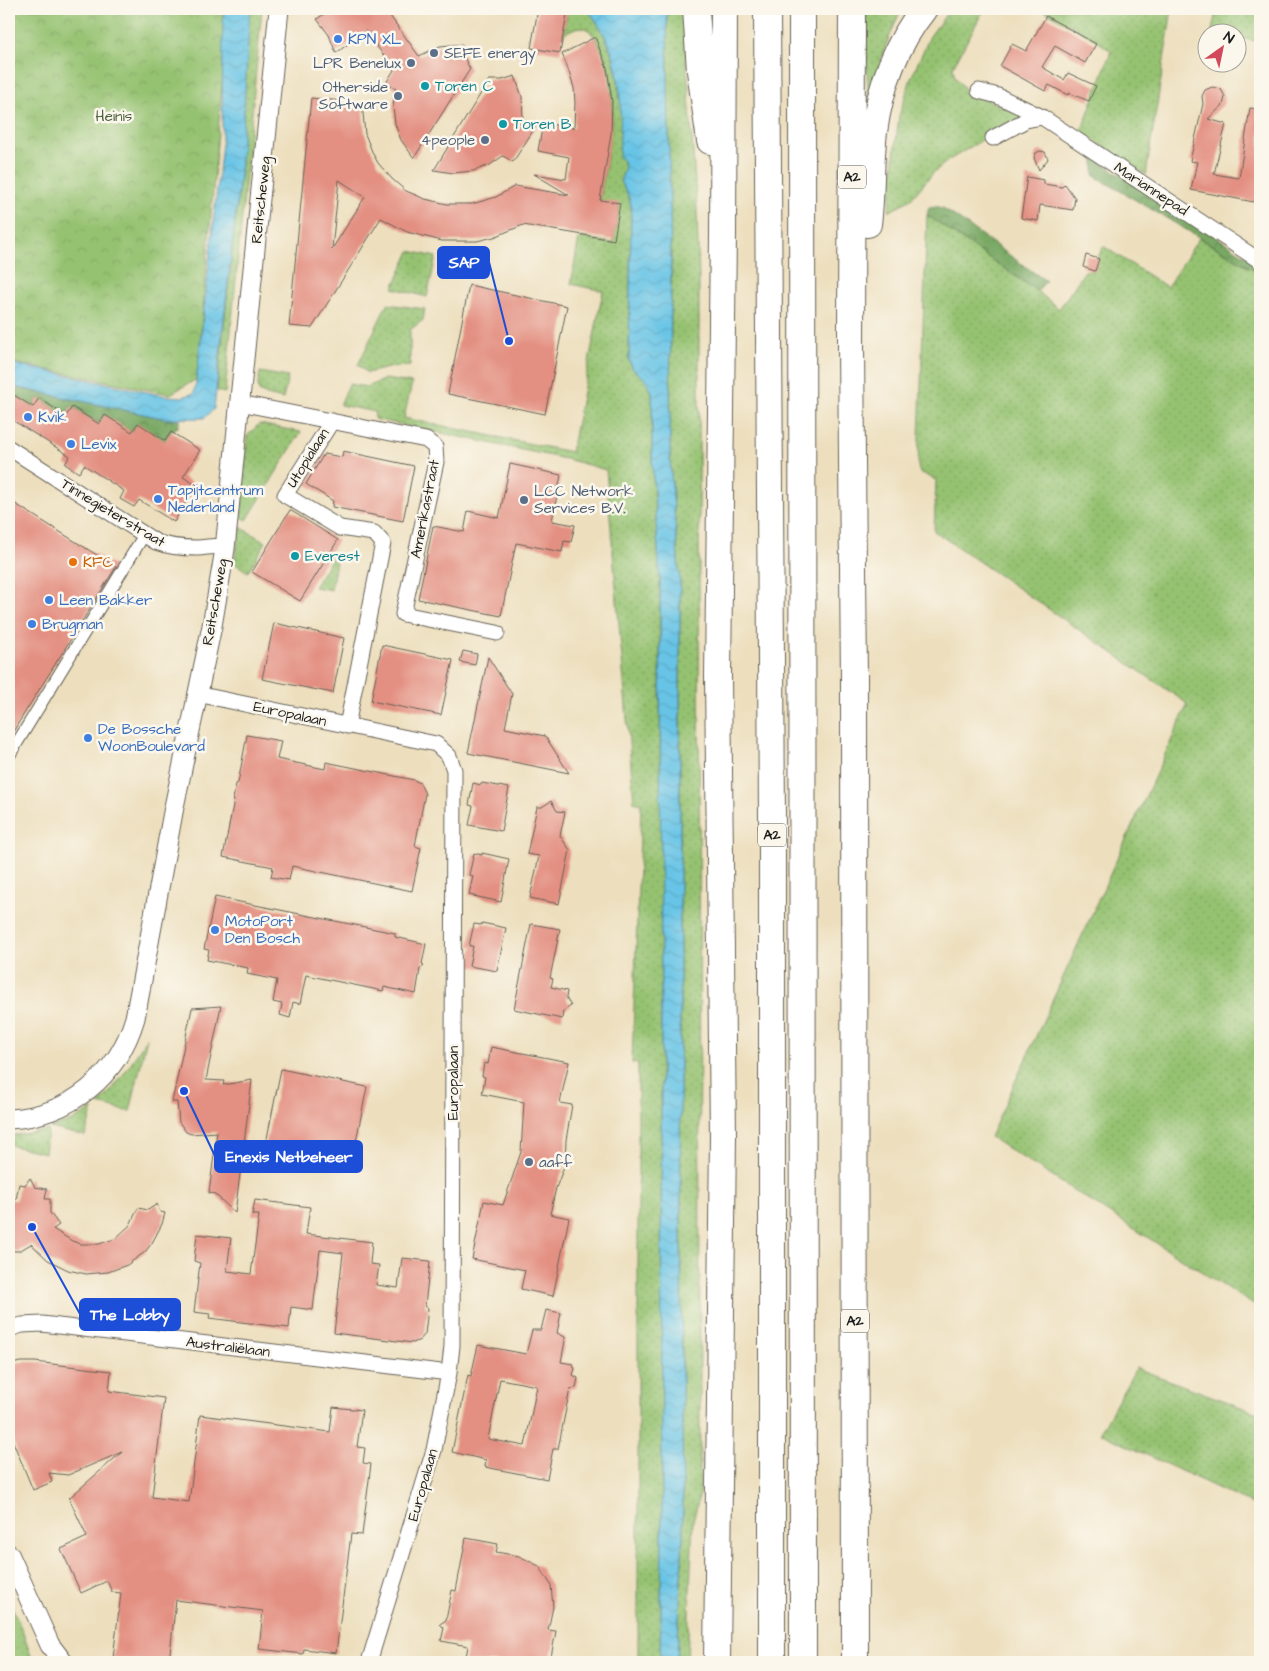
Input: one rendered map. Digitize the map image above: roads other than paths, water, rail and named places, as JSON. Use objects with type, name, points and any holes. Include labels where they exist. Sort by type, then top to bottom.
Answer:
[{"type":"highway","points":[[696,9],[700,71],[723,234]]},
{"type":"highway","points":[[718,1662],[723,1135],[718,677],[724,9]]},
{"type":"highway","name":"A2","points":[[767,9],[772,819],[772,1662]]},
{"type":"highway","name":"A2","points":[[802,9],[803,1662]]},
{"type":"highway","name":"A2","points":[[852,9],[851,346],[854,680],[855,1662]]},
{"type":"highway","name":"A2","points":[[851,346],[868,217],[874,131],[880,101],[897,50],[924,9]]},
{"type":"street","name":"Reitscheweg","points":[[9,1119],[44,1114],[84,1093],[106,1074],[118,1057],[128,1039],[135,1018],[165,853],[212,626],[225,549],[279,9]]},
{"type":"street","name":"Mariannepad","points":[[979,91],[998,96],[1042,117],[1260,261]]},
{"type":"street","points":[[993,138],[1026,120],[1042,117]]},
{"type":"street","name":"Amerikastraat","points":[[240,403],[426,440],[435,446],[436,462],[402,614],[497,633]]},
{"type":"street","name":"Utopialaan","points":[[332,421],[285,495],[340,528],[374,533],[383,543],[347,726]]},
{"type":"street","name":"Tinnegieterstraat","points":[[9,448],[144,535],[170,547],[199,548],[217,546],[225,549]]},
{"type":"street","points":[[9,756],[144,535]]},
{"type":"street","name":"Europalaan","points":[[197,694],[436,744],[449,756],[454,770],[452,1336],[449,1373],[434,1450],[369,1662]]},
{"type":"street","name":"Australiëlaan","points":[[9,1329],[22,1325],[42,1324],[449,1373]]},
{"type":"street","points":[[9,1554],[50,1645],[63,1662]]},
{"type":"water","points":[[225,9],[250,9],[240,176],[214,409],[204,418],[167,419],[9,386],[9,363],[166,396],[183,397],[194,393],[222,143],[223,17]]},
{"type":"water","points":[[587,9],[667,9],[671,263],[670,460],[680,583],[680,1066],[683,1537],[677,1662],[660,1662],[662,1538],[660,581],[652,460],[652,392],[645,379],[633,369],[629,360],[631,206],[628,195],[620,181],[625,168],[624,162],[619,156],[620,98],[618,79],[608,43],[599,25]]},
{"type":"place","name":"KPN XL","points":[[338,39]]},
{"type":"place","name":"SEFE energy","points":[[434,53]]},
{"type":"place","name":"LPR Benelux","points":[[411,63]]},
{"type":"place","name":"Toren C","points":[[425,86]]},
{"type":"place","name":"Otherside Software","points":[[398,96]]},
{"type":"place","name":"Toren B","points":[[503,124]]},
{"type":"place","name":"4people","points":[[485,140]]},
{"type":"place","name":"SAP","points":[[509,341]]},
{"type":"place","name":"Kvik","points":[[28,417]]},
{"type":"place","name":"Levix","points":[[71,444]]},
{"type":"place","name":"Tapijtcentrum Nederland","points":[[158,499]]},
{"type":"place","name":"LCC Network Services B.V.","points":[[524,500]]},
{"type":"place","name":"Everest","points":[[295,556]]},
{"type":"place","name":"KFC","points":[[73,562]]},
{"type":"place","name":"Leen Bakker","points":[[49,600]]},
{"type":"place","name":"Brugman","points":[[32,624]]},
{"type":"place","name":"De Bossche WoonBoulevard","points":[[88,738]]},
{"type":"place","name":"MotoPort Den Bosch","points":[[215,930]]},
{"type":"place","name":"Enexis Netbeheer","points":[[184,1091]]},
{"type":"place","name":"aaff","points":[[529,1162]]},
{"type":"place","name":"The Lobby","points":[[32,1227]]},
{"type":"park label","name":"Heinis","points":[[114,116]]}]
